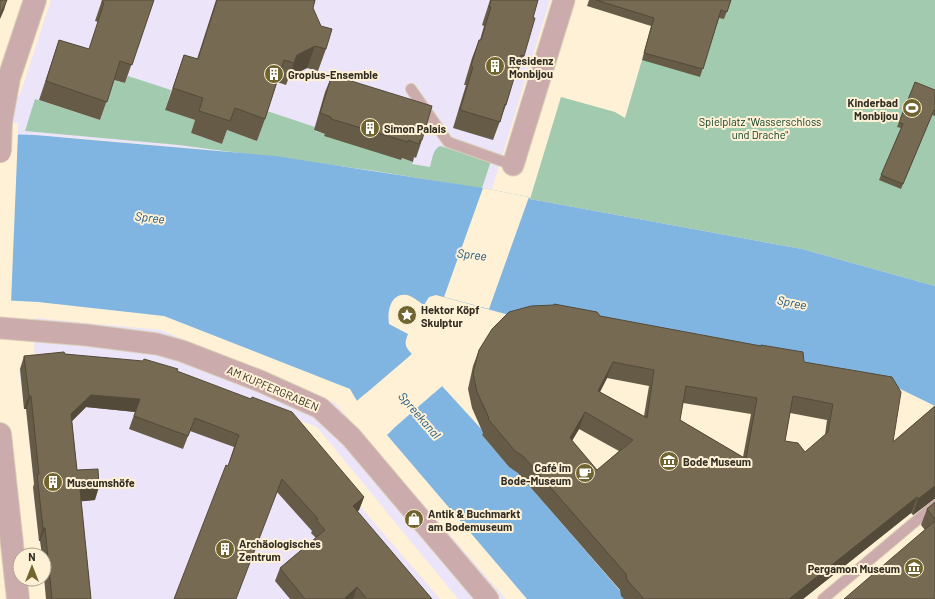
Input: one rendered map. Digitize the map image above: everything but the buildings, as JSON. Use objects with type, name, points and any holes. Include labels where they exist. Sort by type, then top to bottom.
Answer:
[{"type":"street","points":[[0,152],[1,122],[9,78],[35,0]]},
{"type":"street","points":[[513,165],[564,0]]},
{"type":"street","name":"AM KUPFERGRABEN","points":[[0,328],[86,335],[156,344],[182,351],[260,381],[320,408],[350,437],[488,599]]},
{"type":"street","points":[[0,434],[18,599]]},
{"type":"lane","points":[[411,89],[448,142],[513,165]]},
{"type":"lane","points":[[823,599],[935,504]]},
{"type":"shaded area","points":[[51,0],[550,0],[492,189],[275,156],[77,138],[18,135],[18,123],[12,123],[14,102],[21,92]]},
{"type":"shaded area","name":"Antik & Buchmarkt am Bodemuseum","points":[[35,318],[161,330],[335,403],[506,599],[458,599],[317,427],[156,364],[34,353]]},
{"type":"shaded area","points":[[60,365],[353,498],[440,599],[46,599],[45,587],[52,587],[52,547],[42,547],[39,541],[26,409],[24,409],[19,368]]},
{"type":"green space","name":"Spielplatz \"Wasserschloss und Drache\"","points":[[724,0],[935,0],[935,286],[802,249],[530,199],[561,97],[615,112],[625,118],[642,60]]},
{"type":"green space","points":[[128,76],[171,90],[165,110],[195,120],[191,133],[222,144],[227,130],[257,141],[267,111],[315,127],[315,131],[325,134],[325,136],[401,159],[402,158],[413,162],[412,164],[430,167],[434,152],[440,146],[491,161],[482,188],[479,188],[369,170],[179,145],[25,131],[35,99],[100,120],[113,80],[125,83]]},
{"type":"water","points":[[0,134],[35,135],[275,156],[483,188],[529,197],[530,199],[802,249],[935,286],[935,406],[890,384],[535,322],[436,295],[429,297],[424,305],[407,295],[401,295],[393,300],[391,304],[389,309],[389,324],[408,334],[406,345],[412,354],[406,360],[434,393],[442,386],[484,432],[482,435],[509,467],[512,469],[514,468],[622,593],[624,599],[527,599],[387,435],[394,428],[365,394],[357,401],[350,389],[164,316],[38,302],[0,300]]},
{"type":"pier","points":[[0,132],[18,133],[11,303],[0,302]]},
{"type":"pier","points":[[483,188],[529,197],[489,309],[444,297]]},
{"type":"pier","points":[[412,354],[413,355],[408,360],[435,390],[441,385],[442,386],[386,435],[385,434],[391,428],[365,397],[358,402],[357,401]]},
{"type":"place","name":"Residenz Monbijou","points":[[495,66]]},
{"type":"place","name":"Gropius-Ensemble","points":[[274,74]]},
{"type":"place","name":"Kinderbad Monbijou","points":[[912,108]]},
{"type":"place","name":"Simon Palais","points":[[370,128]]},
{"type":"place","name":"Hektor Köpf Skulptur","points":[[407,315]]},
{"type":"place","name":"Bode Museum","points":[[669,461]]},
{"type":"place","name":"Café im Bode-Museum","points":[[585,473]]},
{"type":"place","name":"Museumshöfe","points":[[53,482]]},
{"type":"place","name":"Antik & Buchmarkt am Bodemuseum","points":[[414,519]]},
{"type":"place","name":"Archäologisches Zentrum","points":[[225,549]]},
{"type":"place","name":"Pergamon Museum","points":[[914,568]]},
{"type":"water label","name":"Spree","points":[[150,217]]},
{"type":"water label","name":"Spree","points":[[472,254]]},
{"type":"water label","name":"Spree","points":[[792,302]]},
{"type":"water label","name":"Spreekanal","points":[[420,415]]}]
